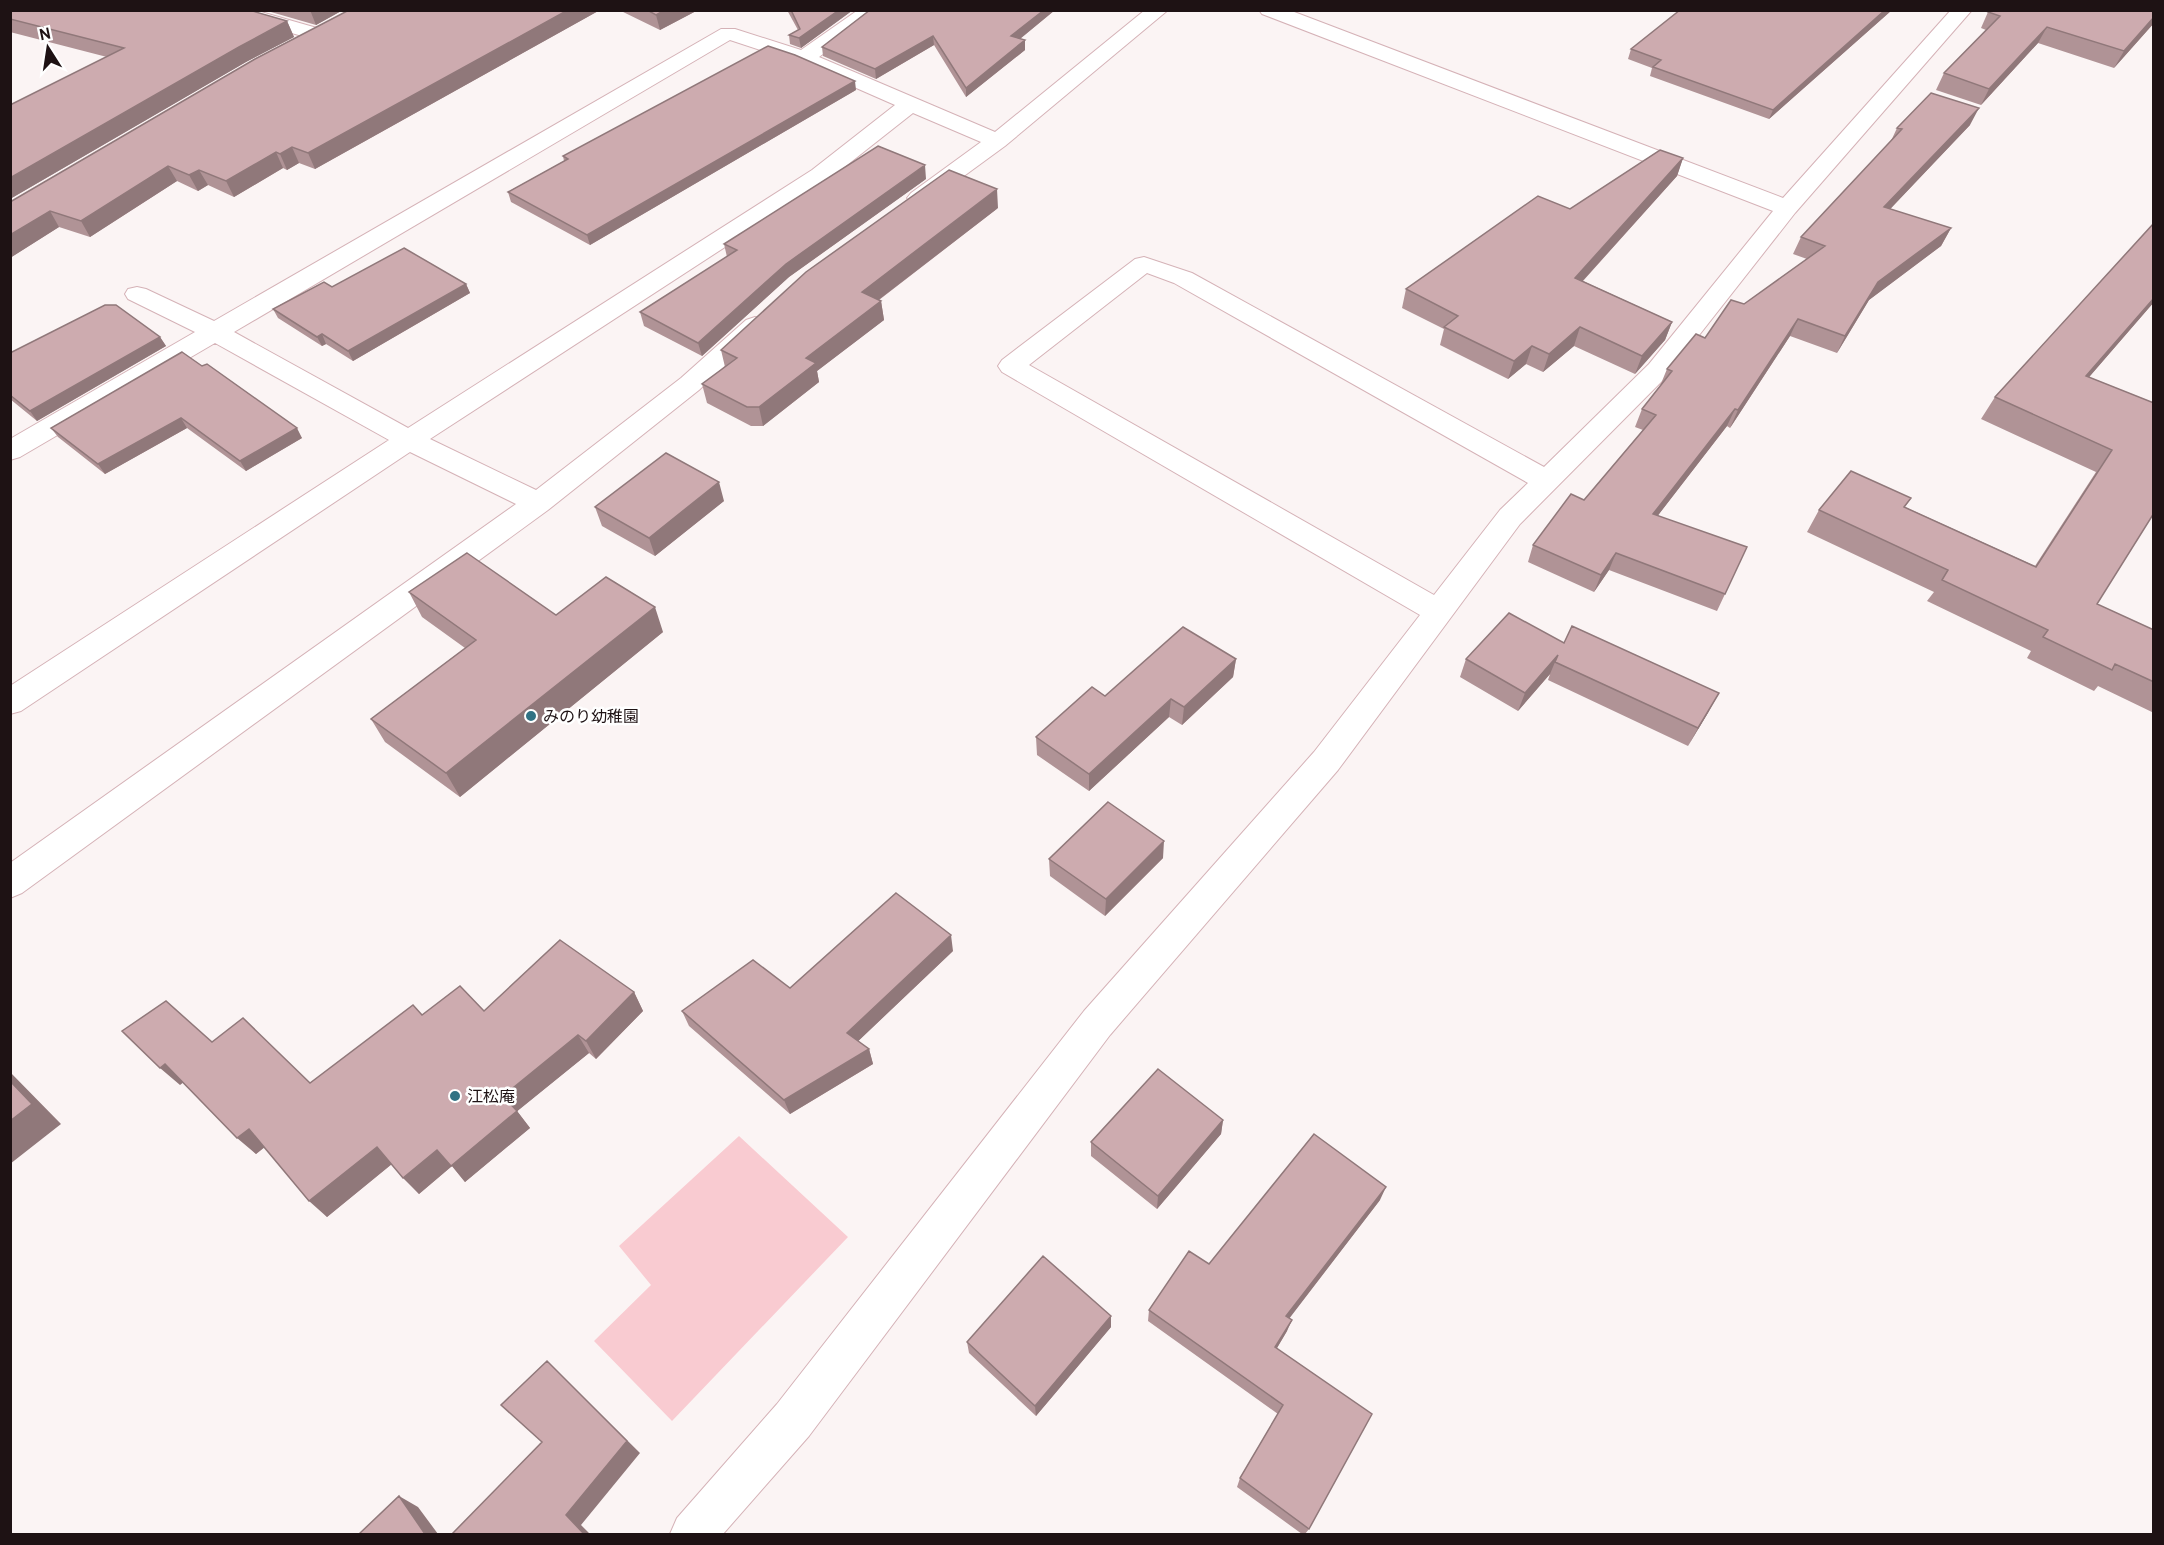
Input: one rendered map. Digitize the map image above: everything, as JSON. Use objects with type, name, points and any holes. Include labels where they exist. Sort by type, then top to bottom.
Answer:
[{"type":"street","points":[[230,10],[326,30],[296,45]]},
{"type":"street","points":[[804,58],[872,10]]},
{"type":"street","points":[[893,216],[997,141],[1158,10]]},
{"type":"street","points":[[1269,10],[1787,208]]},
{"type":"street","points":[[693,1534],[793,1420],[1097,1023],[1326,761],[1510,517],[1658,370],[1787,208],[1962,10]]},
{"type":"street","points":[[10,451],[728,33],[804,58],[997,141]]},
{"type":"street","points":[[10,702],[409,440],[820,175],[910,104]]},
{"type":"street","points":[[1439,612],[1011,366],[1144,264],[1183,278],[1547,481]]},
{"type":"street","points":[[137,294],[215,332],[409,440],[538,503]]},
{"type":"street","points":[[10,883],[538,503],[690,384],[774,307]]},
{"type":"shaded area","points":[[739,1136],[848,1237],[672,1421],[594,1341],[651,1285],[619,1246]]},
{"type":"building","points":[[10,10],[249,10],[287,21],[10,178],[10,105],[124,48],[10,19]]},
{"type":"building","points":[[349,10],[568,10],[308,153],[292,147],[280,154],[276,152],[226,181],[199,170],[189,175],[168,166],[81,221],[50,211],[10,235],[10,202],[255,59]]},
{"type":"building","points":[[647,10],[665,10],[656,15]]},
{"type":"building","points":[[791,10],[839,10],[799,38],[789,35],[800,29]]},
{"type":"building","points":[[870,10],[1044,10],[1011,36],[1025,40],[966,88],[933,36],[875,69],[822,47]]},
{"type":"building","points":[[1680,10],[1885,10],[1773,110],[1653,67],[1661,60],[1631,49]]},
{"type":"building","points":[[1990,10],[2154,10],[2154,17],[2124,51],[2047,27],[1989,89],[1944,73],[2000,16],[1988,12]]},
{"type":"building","points":[[768,46],[855,81],[587,235],[508,192],[568,159],[563,156]]},
{"type":"building","points":[[1931,93],[1979,108],[1884,207],[1951,228],[1878,282],[1845,336],[1798,319],[1738,410],[1735,409],[1653,514],[1747,547],[1725,594],[1616,553],[1601,575],[1533,545],[1571,494],[1584,500],[1656,415],[1642,409],[1672,371],[1667,369],[1696,334],[1705,338],[1731,300],[1744,304],[1825,246],[1801,237],[1902,129],[1897,128]]},
{"type":"building","points":[[878,146],[925,165],[786,264],[698,343],[640,312],[737,250],[724,244]]},
{"type":"building","points":[[1660,150],[1683,158],[1575,278],[1672,322],[1642,356],[1580,327],[1549,354],[1532,346],[1514,361],[1444,327],[1458,316],[1406,289],[1538,196],[1570,209]]},
{"type":"building","points":[[949,170],[997,189],[862,292],[881,301],[806,358],[816,363],[759,407],[747,407],[702,384],[737,358],[721,350],[806,272]]},
{"type":"building","points":[[2154,223],[2154,298],[2086,376],[2154,403],[2154,513],[2097,604],[2154,630],[2154,682],[2115,664],[2112,670],[2043,637],[2048,630],[1942,580],[1948,570],[1819,510],[1851,471],[1911,498],[1904,507],[2036,567],[2112,450],[1995,397]]},
{"type":"building","points":[[404,248],[466,284],[348,351],[322,334],[317,337],[273,309],[324,282],[332,287]]},
{"type":"building","points":[[105,305],[116,305],[160,337],[30,411],[10,395],[10,353]]},
{"type":"building","points":[[182,352],[202,366],[207,364],[297,428],[240,461],[181,418],[98,464],[51,428]]},
{"type":"building","points":[[666,453],[719,482],[649,538],[595,507]]},
{"type":"building","points":[[467,553],[556,615],[606,577],[655,607],[446,773],[371,719],[476,640],[409,592]]},
{"type":"building","points":[[1509,613],[1564,643],[1572,626],[1719,693],[1698,728],[1555,662],[1558,655],[1525,693],[1466,659]]},
{"type":"building","points":[[1183,627],[1236,659],[1184,707],[1171,699],[1089,774],[1036,737],[1092,687],[1105,696]]},
{"type":"building","points":[[1108,802],[1164,841],[1106,899],[1049,859]]},
{"type":"building","points":[[896,893],[951,935],[847,1033],[869,1049],[784,1100],[682,1011],[753,960],[790,988]]},
{"type":"building","points":[[560,940],[634,992],[586,1041],[578,1035],[503,1096],[517,1111],[451,1166],[437,1150],[403,1178],[377,1147],[309,1201],[249,1129],[237,1138],[165,1064],[160,1068],[122,1031],[166,1001],[212,1042],[243,1018],[310,1083],[413,1005],[422,1015],[460,986],[484,1011]]},
{"type":"building","points":[[1158,1069],[1223,1120],[1158,1196],[1091,1142]]},
{"type":"building","points":[[10,1081],[32,1104],[10,1121]]},
{"type":"building","points":[[1314,1134],[1386,1187],[1286,1316],[1292,1320],[1275,1347],[1372,1414],[1309,1529],[1240,1478],[1283,1405],[1149,1310],[1189,1251],[1209,1264]]},
{"type":"building","points":[[1043,1256],[1111,1316],[1035,1406],[967,1342]]},
{"type":"building","points":[[547,1361],[627,1441],[566,1515],[584,1534],[452,1534],[542,1442],[501,1405]]},
{"type":"building","points":[[399,1496],[425,1534],[359,1534]]},
{"type":"place","name":"みのり幼稚園","points":[[531,716]]},
{"type":"place","name":"江松庵","points":[[455,1096]]}]
